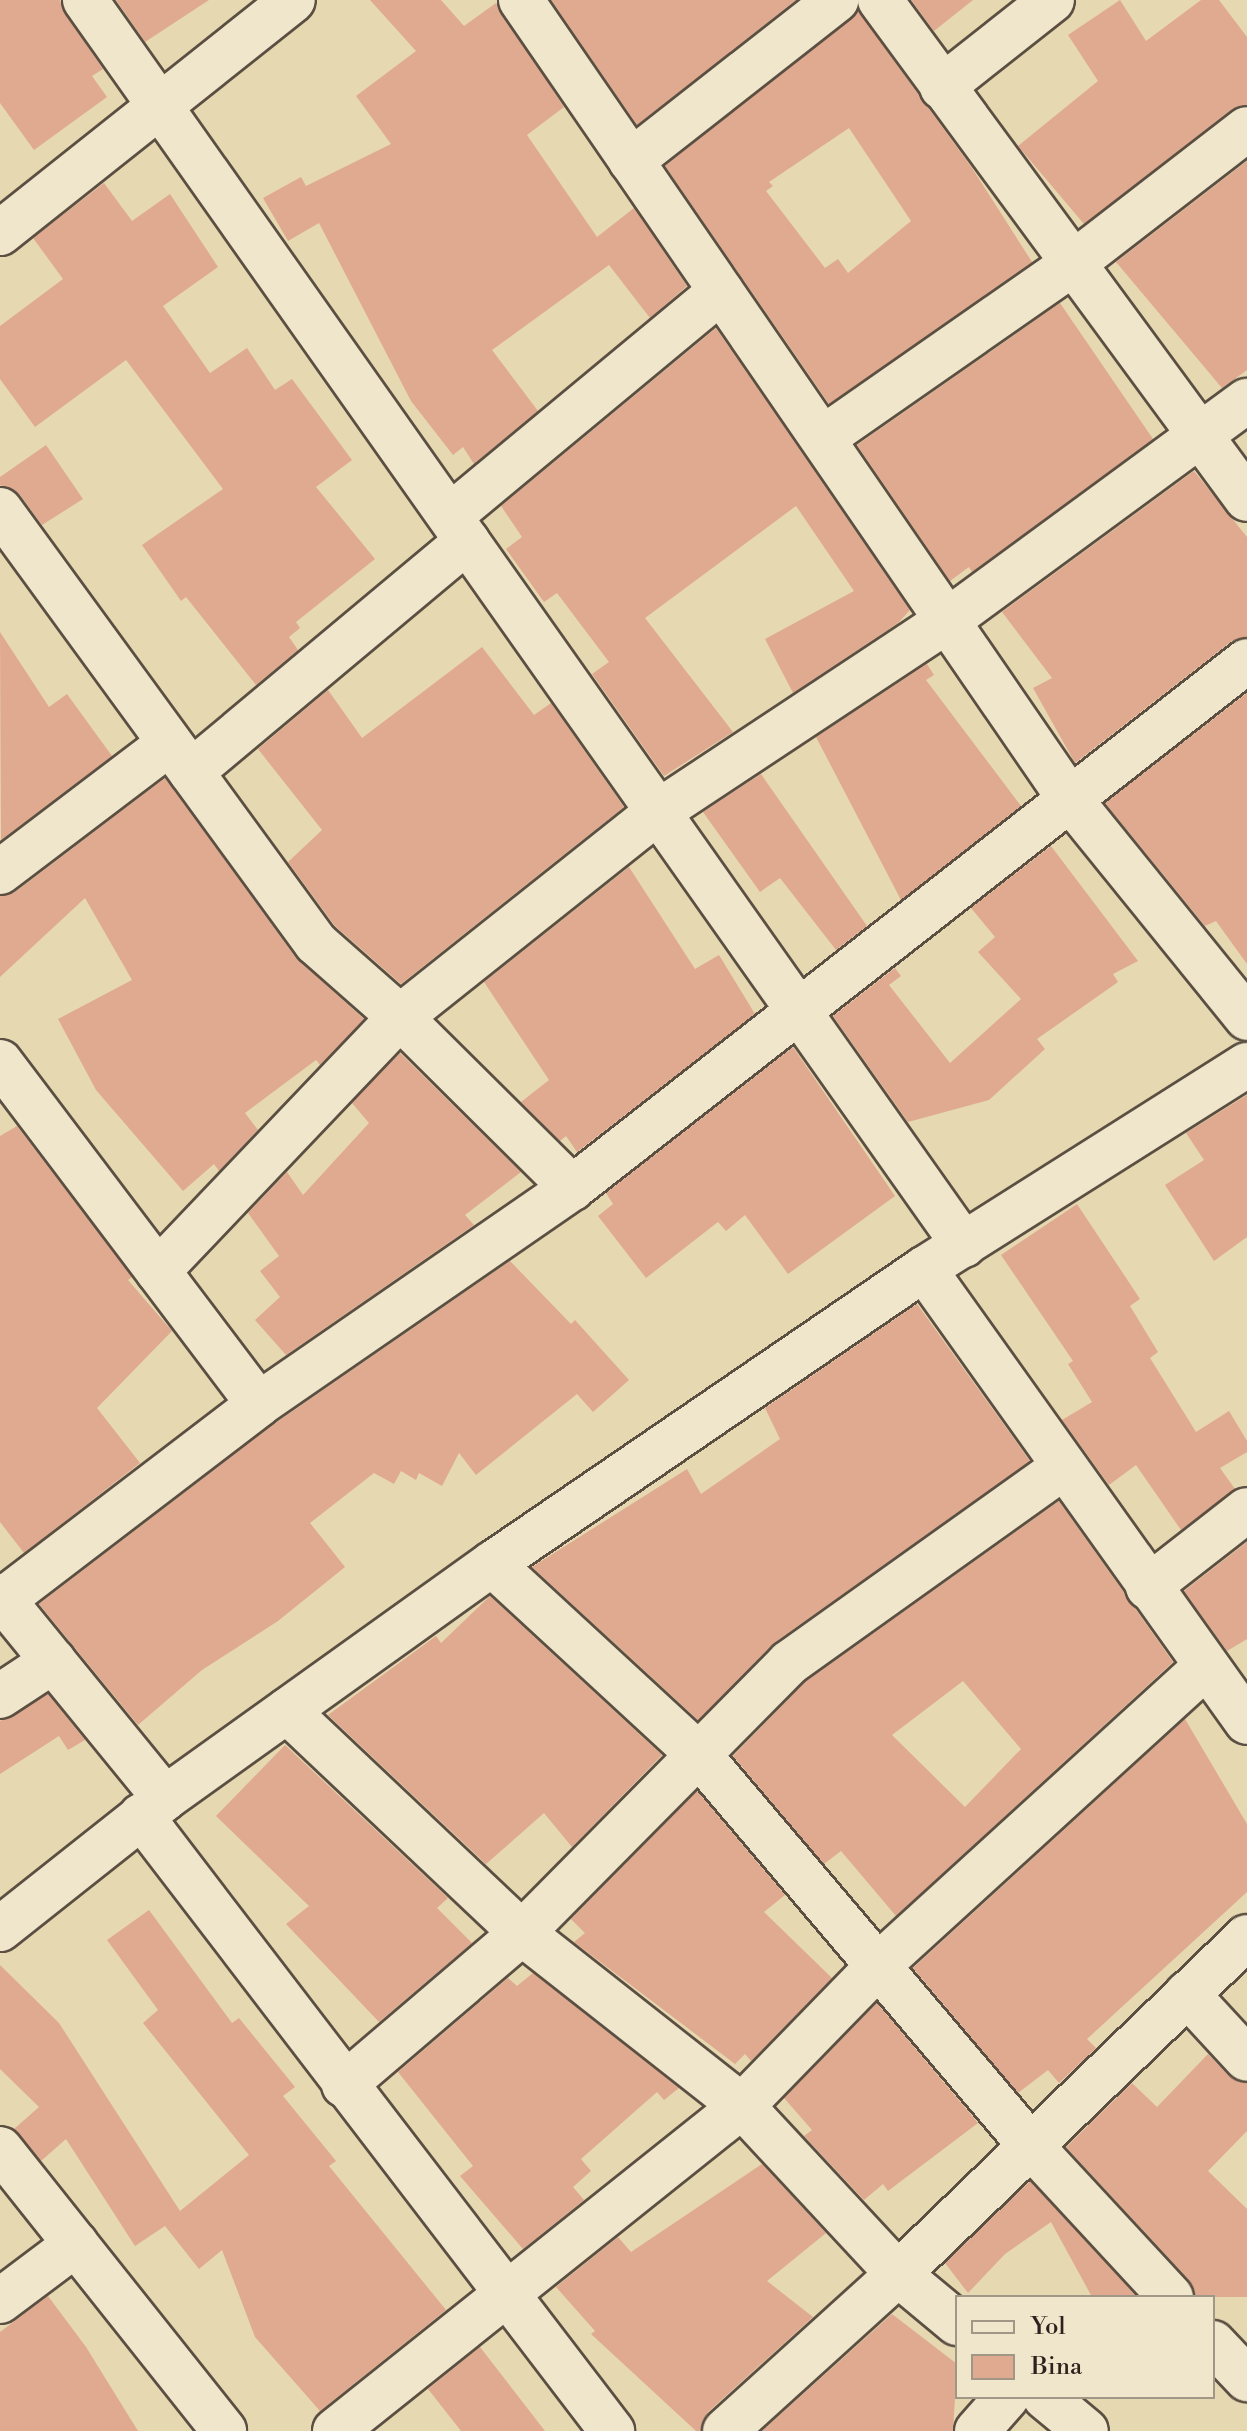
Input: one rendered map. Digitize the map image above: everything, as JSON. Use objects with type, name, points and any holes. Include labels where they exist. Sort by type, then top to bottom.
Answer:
[{"type":"street","points":[[85,0],[964,1245]]},
{"type":"street","points":[[0,233],[293,0]]},
{"type":"street","points":[[521,0],[1069,798],[1247,1018]]},
{"type":"street","points":[[631,161],[836,0]]},
{"type":"street","points":[[880,0],[1071,265],[1247,499]]},
{"type":"street","points":[[942,87],[1052,0]]},
{"type":"street","points":[[823,438],[1071,265],[1247,129]]},
{"type":"street","points":[[0,872],[181,758],[459,529],[721,291]]},
{"type":"street","points":[[158,1271],[400,1017],[658,812],[947,621],[1247,401]]},
{"type":"street","points":[[0,510],[316,943],[400,1017],[572,1188]]},
{"type":"street","points":[[612,2431],[344,2085],[53,1661],[2,1598],[259,1404],[572,1188],[796,1009],[1247,661]]},
{"type":"street","points":[[0,1062],[259,1404]]},
{"type":"street","points":[[0,1929],[153,1807],[492,1564],[924,1269],[1247,1065]]},
{"type":"street","points":[[924,1269],[1247,1722]]},
{"type":"street","points":[[344,2085],[522,1933],[789,1663],[1064,1467]]},
{"type":"street","points":[[1148,1587],[1247,1510]]},
{"type":"street","points":[[492,1564],[700,1756],[881,1963],[1031,2146],[1169,2295]]},
{"type":"street","points":[[0,1696],[53,1661]]},
{"type":"street","points":[[335,2431],[505,2291],[742,2106],[881,1963],[1205,1667]]},
{"type":"street","points":[[287,1711],[522,1933],[742,2106],[898,2274],[955,2321]]},
{"type":"street","points":[[725,2431],[898,2274],[1247,1937]]},
{"type":"street","points":[[1187,1994],[1247,2059]]},
{"type":"street","points":[[0,2149],[224,2431]]},
{"type":"street","points":[[0,2301],[76,2244]]},
{"type":"street","points":[[1215,2345],[1247,2379]]},
{"type":"street","points":[[977,2431],[1005,2399]]},
{"type":"street","points":[[1047,2399],[1086,2431]]},
{"type":"building","points":[[0,0],[60,0],[65,14],[103,69],[92,76],[107,97],[34,150],[0,103]]},
{"type":"building","points":[[116,0],[209,0],[145,42]]},
{"type":"building","points":[[370,0],[441,0],[464,26],[496,3],[564,107],[527,135],[597,237],[634,208],[687,286],[650,318],[609,265],[492,350],[538,411],[474,464],[463,447],[453,455],[411,401],[319,223],[288,241],[263,198],[301,177],[306,186],[391,144],[356,96],[416,51]]},
{"type":"building","points":[[551,0],[796,0],[637,125]]},
{"type":"building","points":[[911,0],[973,0],[934,31]]},
{"type":"building","points":[[1120,0],[1146,41],[1201,0],[1219,0],[1247,37],[1247,105],[1232,109],[1084,224],[1018,146],[1098,81],[1068,35]]},
{"type":"building","points":[[858,11],[972,168],[1032,262],[829,404],[665,166]],"holes":[[[849,128],[911,221],[848,273],[838,259],[825,268],[766,191],[773,186],[769,182]]]},
{"type":"building","points":[[1247,161],[1247,370],[1222,388],[1116,262]]},
{"type":"building","points":[[104,183],[132,221],[170,194],[218,267],[163,306],[210,373],[247,348],[275,390],[292,379],[352,460],[316,487],[375,559],[296,622],[300,628],[289,637],[298,650],[256,685],[186,597],[181,601],[142,545],[223,489],[126,360],[35,427],[0,379],[0,326],[63,279],[33,238]]},
{"type":"building","points":[[1060,303],[1153,439],[972,572],[969,567],[950,581],[857,445]]},
{"type":"building","points":[[716,328],[910,610],[898,623],[793,693],[765,639],[854,591],[796,506],[645,618],[733,732],[664,776],[592,674],[609,662],[557,593],[544,602],[506,549],[522,537],[501,506]]},
{"type":"building","points":[[46,445],[83,499],[42,525],[20,495],[0,485],[0,477]]},
{"type":"building","points":[[1194,471],[1247,537],[1247,637],[1232,641],[1075,763],[1033,688],[1052,678],[1002,612]]},
{"type":"building","points":[[0,632],[49,707],[67,694],[112,756],[1,840]]},
{"type":"building","points":[[482,647],[534,715],[551,703],[624,807],[401,984],[335,926],[288,862],[322,830],[258,749],[328,690],[362,738]]},
{"type":"building","points":[[927,664],[934,675],[926,680],[1021,806],[901,900],[816,737]]},
{"type":"building","points":[[1247,693],[1247,964],[1216,921],[1205,926],[1105,803]]},
{"type":"building","points":[[761,774],[867,926],[836,950],[780,878],[760,892],[703,812]]},
{"type":"building","points":[[165,778],[296,958],[364,1019],[320,1065],[316,1060],[245,1113],[258,1130],[219,1171],[214,1164],[183,1191],[96,1090],[58,1019],[132,980],[85,898],[0,977],[0,896],[15,892]]},
{"type":"building","points":[[1051,846],[1138,961],[1113,974],[1118,982],[1037,1039],[1045,1049],[989,1100],[908,1122],[833,1016],[895,968],[901,976],[889,985],[950,1063],[1021,999],[978,952],[995,937],[971,908]]},
{"type":"building","points":[[629,867],[695,969],[719,955],[755,1014],[577,1152],[566,1136],[560,1141],[521,1102],[549,1080],[484,982]]},
{"type":"building","points":[[793,1047],[895,1196],[788,1274],[745,1215],[726,1231],[718,1222],[646,1278],[598,1216],[613,1204],[606,1193]]},
{"type":"building","points":[[400,1053],[521,1172],[465,1215],[474,1225],[286,1355],[255,1320],[280,1297],[260,1271],[279,1256],[248,1213],[287,1172],[303,1195],[369,1123],[352,1103]]},
{"type":"building","points":[[1247,1095],[1247,1237],[1214,1261],[1165,1185],[1204,1160],[1186,1133]]},
{"type":"building","points":[[17,1126],[132,1277],[128,1280],[172,1331],[97,1408],[140,1463],[24,1553],[0,1522],[0,1136]]},
{"type":"building","points":[[1077,1204],[1140,1299],[1130,1306],[1158,1352],[1150,1358],[1196,1432],[1229,1411],[1247,1441],[1247,1452],[1220,1468],[1235,1489],[1181,1530],[1136,1465],[1109,1485],[1062,1420],[1092,1402],[1068,1364],[1073,1361],[1001,1255]]},
{"type":"building","points":[[510,1261],[571,1324],[575,1320],[629,1380],[593,1412],[577,1394],[476,1475],[459,1453],[442,1486],[419,1473],[416,1480],[401,1471],[394,1484],[374,1473],[310,1523],[345,1567],[278,1621],[202,1670],[138,1725],[39,1604],[274,1424]]},
{"type":"building","points":[[917,1304],[1030,1461],[774,1643],[698,1720],[532,1567],[687,1469],[701,1494],[780,1439],[765,1408]]},
{"type":"building","points":[[1059,1501],[1173,1662],[896,1916],[841,1851],[824,1864],[733,1756],[805,1682]],"holes":[[[963,1681],[1021,1749],[965,1807],[892,1735]]]},
{"type":"building","points":[[1247,1542],[1247,1639],[1227,1651],[1184,1591]]},
{"type":"building","points":[[490,1596],[662,1755],[572,1847],[544,1813],[486,1864],[328,1715],[436,1636],[441,1643]]},
{"type":"building","points":[[48,1694],[85,1740],[68,1750],[59,1736],[0,1774],[0,1721]]},
{"type":"building","points":[[1185,1719],[1247,1824],[1247,1892],[1087,2039],[1096,2048],[1059,2083],[1048,2070],[1018,2093],[913,1968]]},
{"type":"building","points":[[285,1745],[448,1898],[437,1908],[472,1943],[379,2022],[286,1924],[309,1906],[216,1816]]},
{"type":"building","points":[[697,1791],[785,1895],[764,1912],[832,1978],[751,2061],[745,2054],[735,2064],[574,1942],[585,1933],[571,1919]]},
{"type":"building","points":[[149,1910],[232,2023],[239,2018],[295,2087],[283,2096],[336,2161],[329,2166],[446,2310],[320,2411],[255,2337],[222,2250],[199,2269],[165,2226],[135,2246],[66,2139],[41,2161],[14,2129],[39,2107],[0,2069],[0,1965],[59,2023],[180,2211],[249,2155],[143,2023],[158,2010],[107,1940]]},
{"type":"building","points":[[533,1973],[679,2088],[664,2100],[657,2092],[581,2159],[591,2171],[573,2187],[584,2200],[523,2249],[460,2176],[473,2166],[398,2072],[508,1978],[517,1986]]},
{"type":"building","points":[[877,2003],[978,2123],[888,2191],[883,2184],[864,2200],[804,2136],[812,2130],[784,2098]]},
{"type":"building","points":[[1208,2054],[1229,2076],[1247,2083],[1247,2131],[1208,2171],[1247,2209],[1247,2297],[1194,2295],[1189,2280],[1066,2147],[1132,2083],[1157,2107]]},
{"type":"building","points":[[762,2164],[826,2233],[767,2281],[813,2317],[708,2412],[701,2431],[696,2431],[591,2334],[595,2331],[556,2287],[618,2237],[631,2252]]},
{"type":"building","points":[[1030,2181],[1135,2295],[1091,2295],[1051,2222],[1005,2254],[968,2293],[945,2263]]},
{"type":"building","points":[[48,2296],[86,2347],[138,2431],[0,2431],[0,2332]]},
{"type":"building","points":[[892,2314],[955,2362],[953,2431],[762,2431]]},
{"type":"building","points":[[480,2347],[545,2431],[461,2431],[428,2389]]}]
